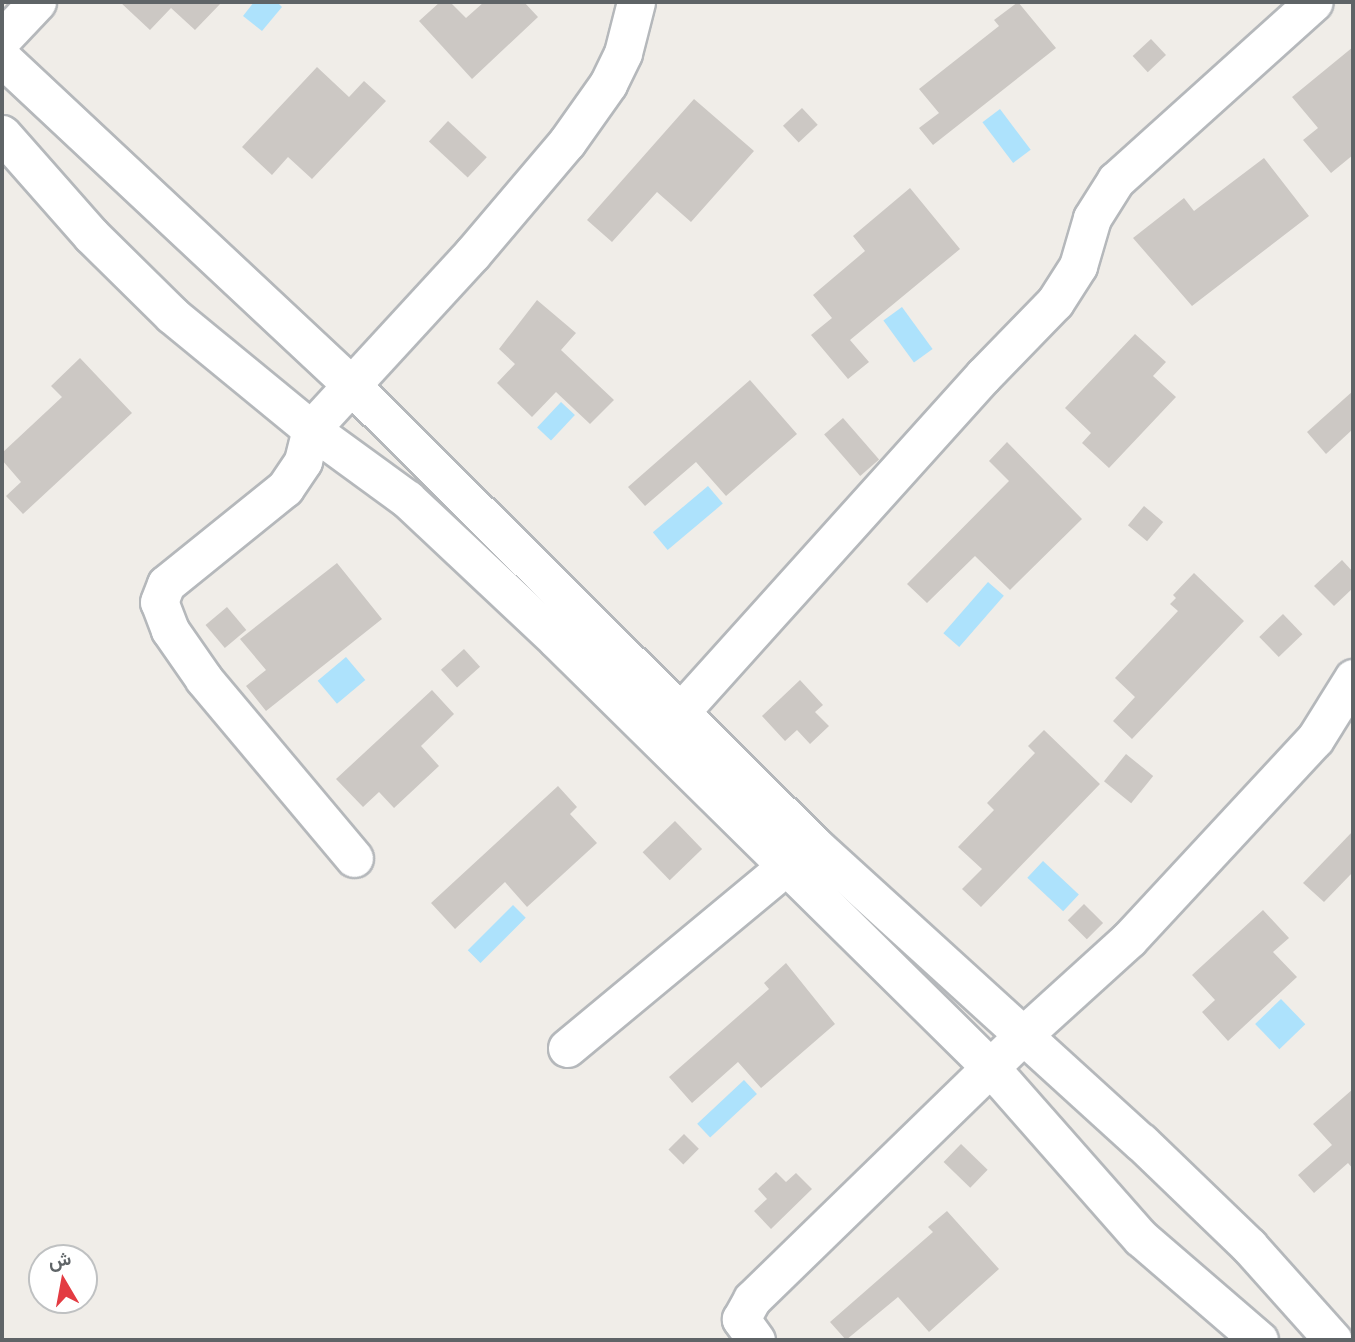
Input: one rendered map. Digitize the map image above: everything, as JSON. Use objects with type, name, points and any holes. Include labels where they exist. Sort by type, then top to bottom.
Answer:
[{"type":"street","points":[[2,39],[37,2]]},
{"type":"street","points":[[656,739],[983,376],[1055,302],[1078,266],[1092,218],[1116,180],[1314,2]]},
{"type":"street","points":[[354,858],[204,678],[170,630],[159,602],[166,584],[285,488],[303,461],[311,429],[567,142],[608,84],[623,53],[633,3]]},
{"type":"street","points":[[2,58],[352,386],[683,710],[813,844],[1021,1037],[1142,1142],[1249,1246],[1333,1340]]},
{"type":"street","points":[[2,134],[91,236],[172,315],[311,429],[407,499],[990,1067],[1141,1238],[1259,1340]]},
{"type":"street","points":[[756,1340],[741,1319],[751,1299],[1021,1037],[1129,939],[1315,738],[1353,678]]},
{"type":"street","points":[[566,1048],[813,844]]},
{"type":"water","points":[[254,2],[277,2],[282,7],[262,31],[243,16]]},
{"type":"water","points":[[1000,109],[1031,150],[1013,163],[982,122]]},
{"type":"water","points":[[902,307],[933,349],[914,363],[883,321]]},
{"type":"water","points":[[561,402],[575,415],[551,441],[537,428]]},
{"type":"water","points":[[708,486],[723,504],[668,550],[653,532]]},
{"type":"water","points":[[988,582],[1004,596],[959,647],[943,633]]},
{"type":"water","points":[[346,657],[365,680],[337,704],[318,681]]},
{"type":"water","points":[[1043,861],[1079,894],[1063,911],[1027,878]]},
{"type":"water","points":[[513,905],[526,918],[480,963],[468,950]]},
{"type":"water","points":[[1281,999],[1305,1024],[1279,1049],[1255,1024]]},
{"type":"water","points":[[744,1080],[757,1094],[710,1138],[697,1124]]},
{"type":"building","points":[[120,2],[222,2],[195,30],[171,8],[150,30]]},
{"type":"building","points":[[440,2],[450,2],[466,18],[484,2],[524,2],[538,17],[472,79],[419,21]]},
{"type":"building","points":[[1018,2],[1056,48],[933,145],[919,128],[939,113],[919,89],[999,26],[994,20]]},
{"type":"building","points":[[1151,39],[1166,55],[1148,72],[1133,56]]},
{"type":"building","points":[[1353,47],[1353,155],[1331,173],[1303,140],[1318,128],[1292,97]]},
{"type":"building","points":[[317,67],[349,97],[364,81],[386,101],[312,179],[288,157],[272,175],[242,147]]},
{"type":"building","points":[[694,99],[754,151],[691,222],[657,192],[612,242],[587,220]]},
{"type":"building","points":[[802,108],[818,125],[799,143],[783,126]]},
{"type":"building","points":[[448,121],[487,157],[468,178],[429,141]]},
{"type":"building","points":[[1264,158],[1309,216],[1192,306],[1133,238],[1184,198],[1194,211]]},
{"type":"building","points":[[910,188],[960,249],[850,340],[869,362],[848,379],[811,335],[832,318],[813,295],[865,251],[853,236]]},
{"type":"building","points":[[537,300],[576,333],[561,350],[614,400],[590,424],[556,392],[532,417],[497,383],[515,364],[499,349]]},
{"type":"building","points":[[1135,334],[1166,362],[1153,376],[1176,397],[1109,468],[1082,443],[1091,433],[1065,408]]},
{"type":"building","points":[[80,358],[132,413],[23,514],[6,496],[21,482],[2,460],[2,453],[62,397],[51,386]]},
{"type":"building","points":[[750,380],[797,434],[726,496],[696,462],[645,506],[628,487]]},
{"type":"building","points":[[1353,391],[1353,429],[1326,454],[1307,432]]},
{"type":"building","points":[[843,418],[879,460],[860,476],[824,434]]},
{"type":"building","points":[[1007,442],[1082,519],[1010,590],[975,556],[927,603],[907,584],[1009,481],[989,461]]},
{"type":"building","points":[[1144,506],[1163,522],[1147,541],[1128,525]]},
{"type":"building","points":[[1342,560],[1353,572],[1353,588],[1334,606],[1314,586]]},
{"type":"building","points":[[337,563],[382,619],[266,711],[246,686],[266,670],[240,639]]},
{"type":"building","points":[[1194,573],[1244,621],[1132,739],[1113,721],[1135,697],[1115,678],[1178,611],[1170,604],[1176,598],[1173,595]]},
{"type":"building","points":[[227,607],[246,630],[225,648],[206,625]]},
{"type":"building","points":[[1283,614],[1302,634],[1279,657],[1259,637]]},
{"type":"building","points":[[464,649],[480,667],[457,688],[441,670]]},
{"type":"building","points":[[800,680],[823,705],[815,712],[829,726],[810,744],[797,730],[785,741],[762,716]]},
{"type":"building","points":[[432,690],[454,714],[421,746],[439,766],[394,808],[379,792],[363,807],[336,779]]},
{"type":"building","points":[[1044,730],[1100,784],[981,907],[962,889],[982,869],[958,847],[994,810],[987,803],[1035,753],[1028,746]]},
{"type":"building","points":[[1126,754],[1153,776],[1131,803],[1104,781]]},
{"type":"building","points":[[558,786],[577,807],[570,814],[597,843],[527,907],[505,882],[455,929],[431,903]]},
{"type":"building","points":[[675,821],[702,849],[670,880],[643,852]]},
{"type":"building","points":[[1353,831],[1353,872],[1324,902],[1303,883]]},
{"type":"building","points":[[1084,904],[1103,923],[1087,939],[1068,920]]},
{"type":"building","points":[[1263,910],[1289,938],[1273,952],[1297,977],[1228,1041],[1202,1012],[1215,1000],[1192,975]]},
{"type":"building","points":[[786,963],[835,1024],[761,1088],[738,1062],[692,1103],[669,1077],[769,989],[764,983]]},
{"type":"building","points":[[1353,1089],[1353,1169],[1348,1163],[1314,1193],[1298,1175],[1332,1145],[1313,1124]]},
{"type":"building","points":[[684,1134],[699,1149],[683,1164],[668,1150]]},
{"type":"building","points":[[961,1144],[988,1170],[970,1188],[944,1162]]},
{"type":"building","points":[[776,1172],[786,1182],[796,1173],[812,1189],[771,1229],[754,1211],[767,1199],[758,1189]]},
{"type":"building","points":[[947,1211],[999,1269],[929,1332],[898,1297],[846,1340],[830,1322],[933,1232],[928,1227]]}]
